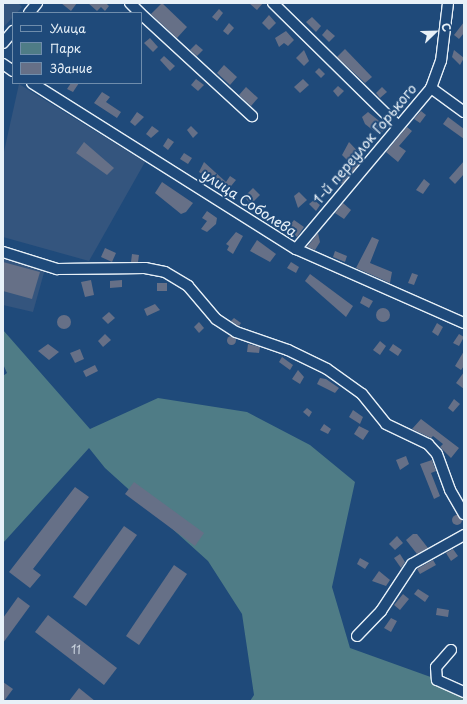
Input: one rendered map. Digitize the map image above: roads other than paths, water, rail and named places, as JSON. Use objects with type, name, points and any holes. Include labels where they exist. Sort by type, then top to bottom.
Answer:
[{"type":"street","points":[[30,12],[37,3]]},
{"type":"street","points":[[130,3],[140,12]]},
{"type":"street","points":[[272,3],[398,126]]},
{"type":"street","name":"1-й переулок Горького","points":[[296,249],[431,88],[441,61],[448,3]]},
{"type":"street","points":[[142,14],[252,116]]},
{"type":"street","points":[[3,43],[12,32]]},
{"type":"street","points":[[3,64],[12,70]]},
{"type":"street","name":"улица Соболева","points":[[34,84],[296,249],[464,323]]},
{"type":"street","points":[[431,88],[464,112]]},
{"type":"street","points":[[3,252],[57,269],[145,268],[165,272],[188,286],[216,319],[236,332],[288,350],[327,369],[362,394],[386,424],[428,444],[437,454],[450,490],[464,514]]},
{"type":"street","points":[[357,636],[381,611],[412,564],[464,535]]},
{"type":"street","points":[[451,650],[436,667],[437,680],[464,692]]}]
